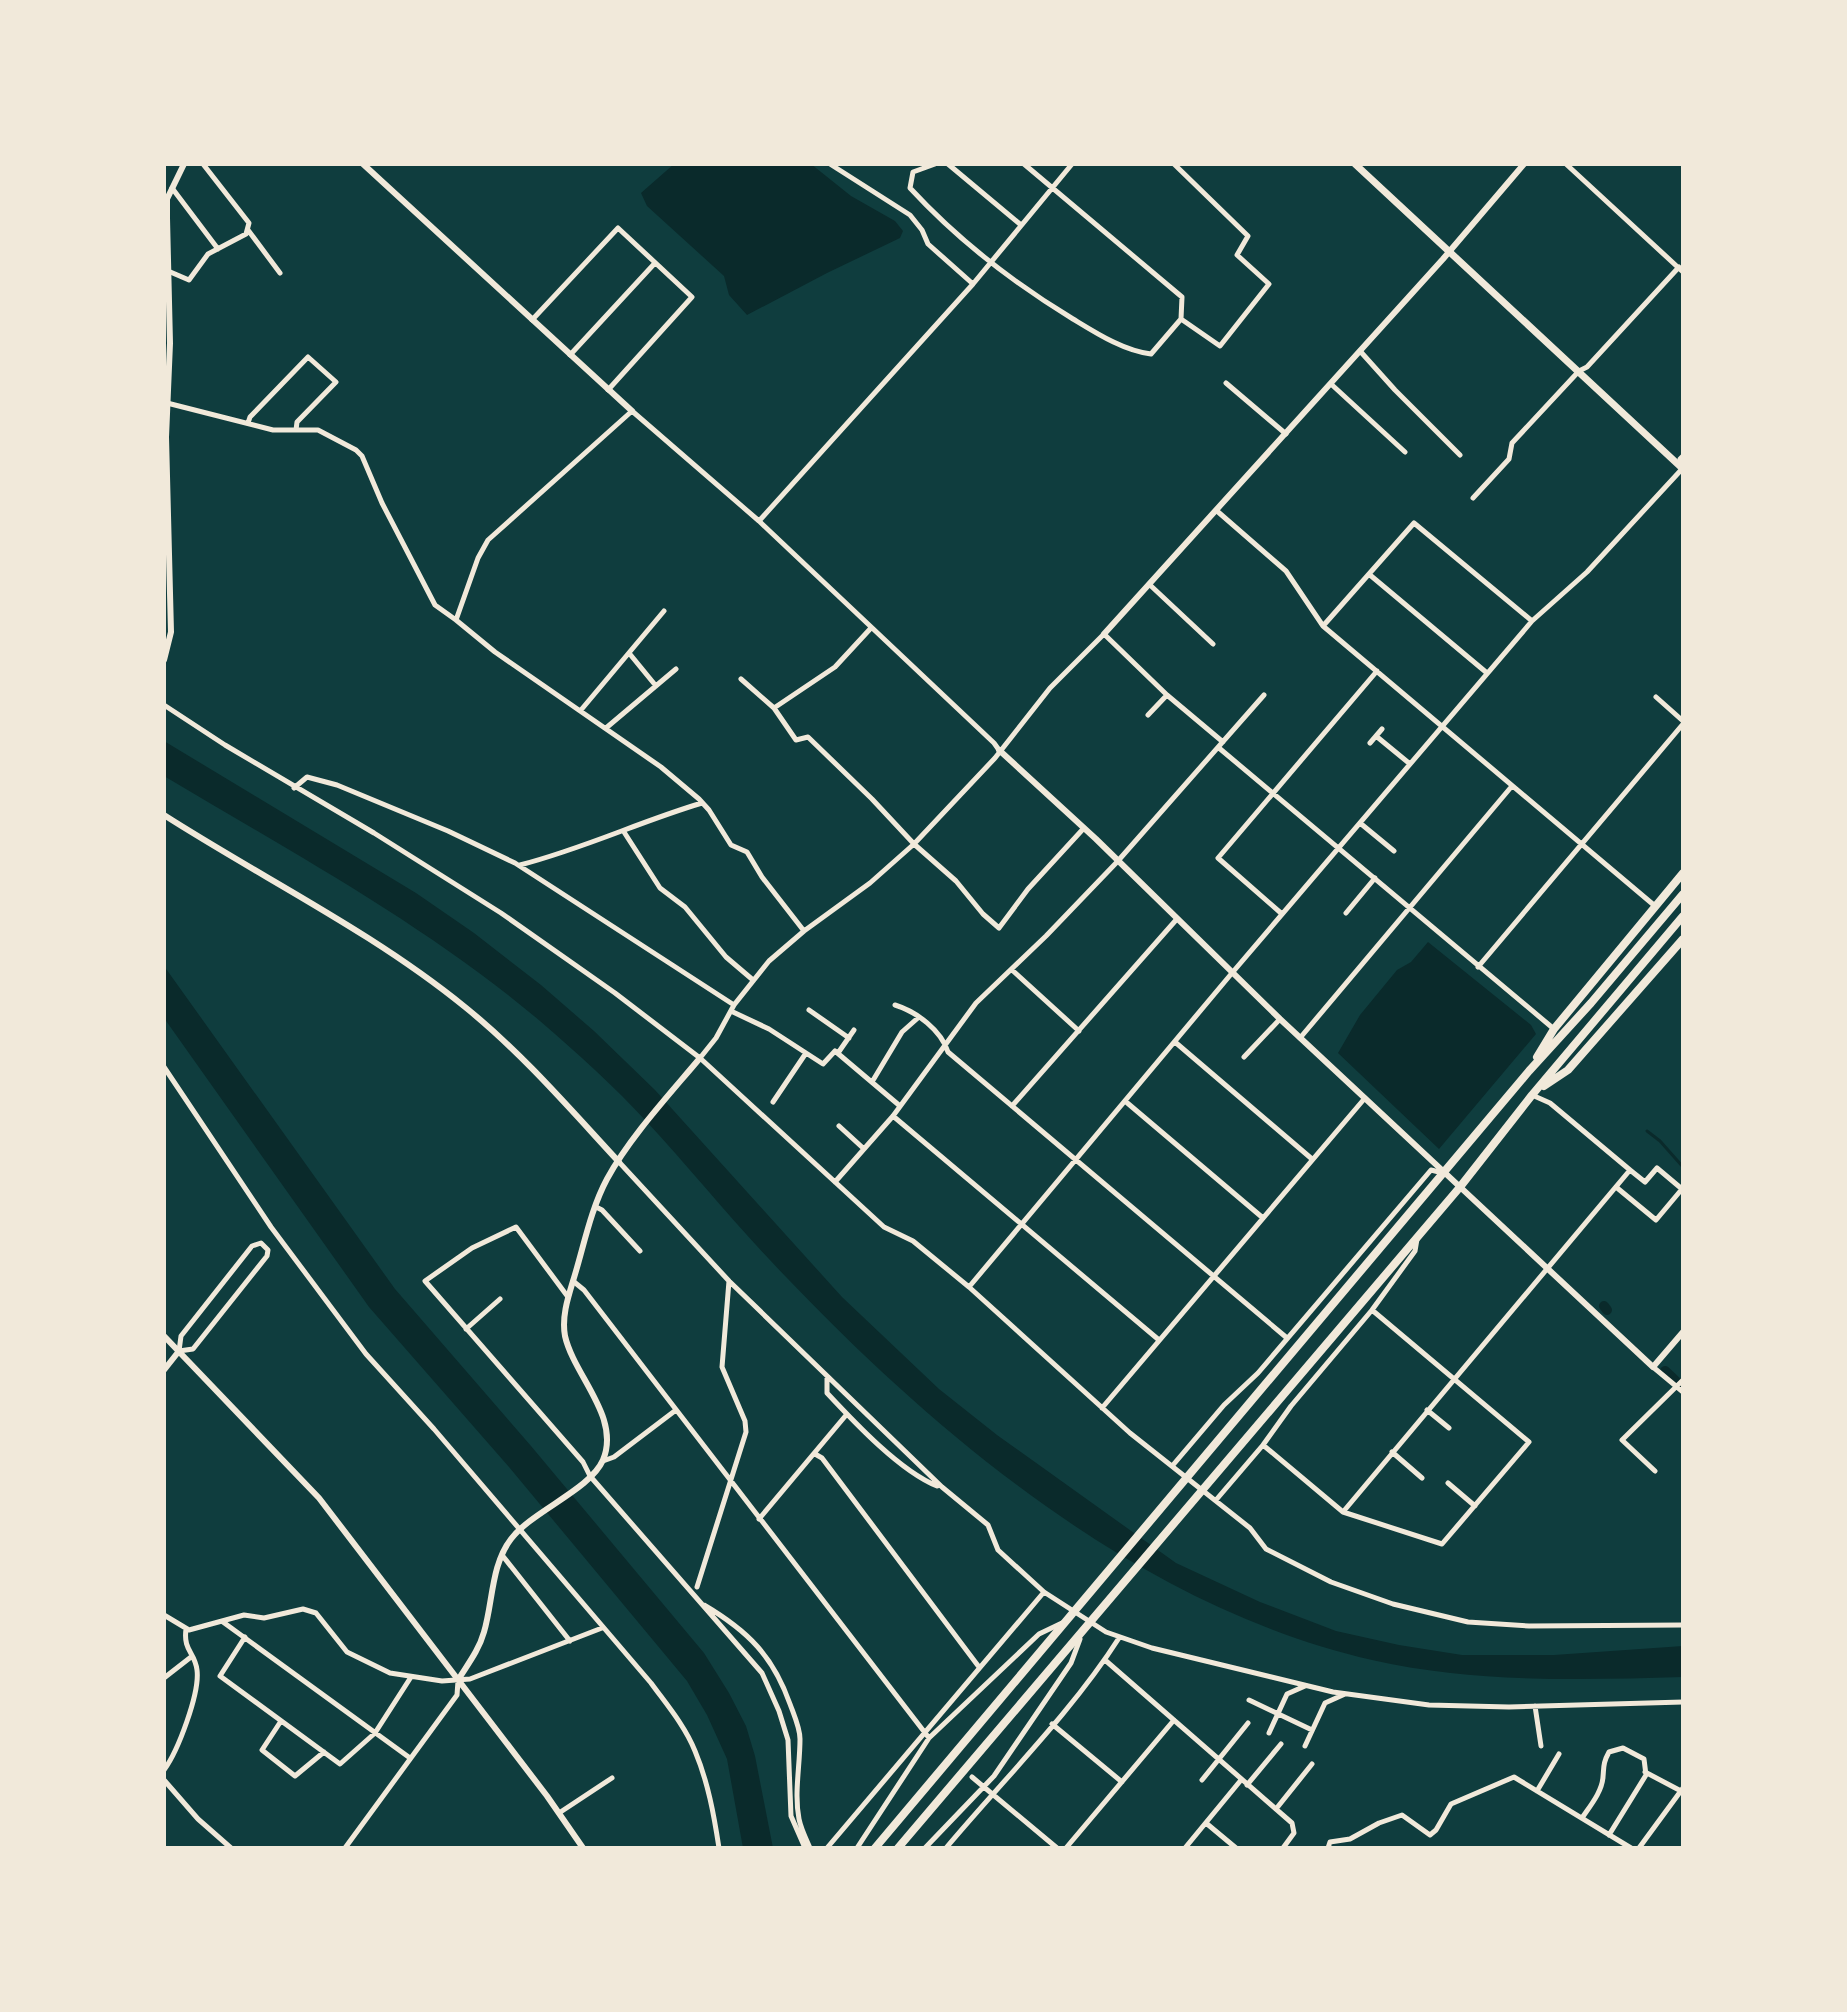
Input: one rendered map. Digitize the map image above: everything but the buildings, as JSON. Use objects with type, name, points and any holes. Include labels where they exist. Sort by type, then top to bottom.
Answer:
[{"type":"highway","points":[[1529,1071],[1554,1029],[1683,873]]},
{"type":"highway","points":[[875,1848],[1529,1071],[1683,894]]},
{"type":"highway","points":[[898,1848],[1460,1187],[1534,1093],[1683,916]]},
{"type":"highway","points":[[1534,1093],[1568,1070],[1683,939]]},
{"type":"main road","points":[[1355,164],[1683,469]]},
{"type":"street","points":[[164,660],[171,632],[165,437],[170,343],[166,216],[167,199],[184,164]]},
{"type":"street","points":[[166,268],[189,280],[208,254],[246,234],[249,223],[203,164]]},
{"type":"street","points":[[363,164],[608,390],[759,521],[1443,1173],[1653,1367],[1680,1383],[1683,1392]]},
{"type":"street","points":[[830,164],[910,215],[928,244],[973,284]]},
{"type":"street","points":[[935,164],[913,172],[910,188],[941,221],[1024,290],[1093,331],[1151,354],[1181,319],[1182,297],[1024,164]]},
{"type":"street","points":[[948,164],[1021,225]]},
{"type":"street","points":[[759,521],[973,284],[1072,164]]},
{"type":"street","points":[[1174,164],[1248,236],[1237,255],[1269,284],[1220,346],[1181,319]]},
{"type":"street","points":[[603,1461],[607,1440],[605,1426],[597,1403],[571,1357],[564,1333],[565,1311],[596,1207],[608,1178],[628,1148],[700,1058],[769,961],[870,883],[914,844],[995,758],[1050,688],[1150,585],[1331,384],[1524,164]]},
{"type":"street","points":[[1473,498],[1509,459],[1512,443],[1681,270],[1566,164]]},
{"type":"street","points":[[172,188],[218,249]]},
{"type":"street","points":[[532,320],[618,228],[692,297],[608,390]]},
{"type":"street","points":[[247,230],[280,273]]},
{"type":"street","points":[[570,355],[655,263]]},
{"type":"street","points":[[1360,351],[1460,455]]},
{"type":"street","points":[[248,423],[250,417],[308,357],[336,382],[297,422],[296,430]]},
{"type":"street","points":[[1226,383],[1286,434]]},
{"type":"street","points":[[1331,384],[1405,452]]},
{"type":"street","points":[[1238,393],[1245,385]]},
{"type":"street","points":[[1389,395],[1395,390]]},
{"type":"street","points":[[167,403],[273,430],[318,430],[356,450],[362,456],[382,503],[435,605],[495,652],[661,767],[702,803],[731,845],[747,852],[762,877],[804,931]]},
{"type":"street","points":[[456,620],[478,558],[488,540],[632,411]]},
{"type":"street","points":[[1420,429],[1427,422]]},
{"type":"street","points":[[1448,454],[1454,448]]},
{"type":"street","points":[[969,1287],[1532,621],[1587,572],[1683,469],[1680,459],[1683,456]]},
{"type":"street","points":[[1217,511],[1286,571],[1323,626],[1655,906]]},
{"type":"street","points":[[1323,626],[1414,523],[1532,621]]},
{"type":"street","points":[[1370,575],[1487,673]]},
{"type":"street","points":[[1150,585],[1213,644]]},
{"type":"street","points":[[581,710],[664,611]]},
{"type":"street","points":[[774,708],[835,667],[871,628]]},
{"type":"street","points":[[1104,634],[1274,792],[1554,1029]]},
{"type":"street","points":[[629,653],[656,686]]},
{"type":"street","points":[[606,728],[676,669]]},
{"type":"street","points":[[1282,914],[1218,858],[1377,671]]},
{"type":"street","points":[[741,679],[774,708],[796,740],[808,737],[914,844],[956,881],[999,928],[1028,889],[1084,828]]},
{"type":"street","points":[[1148,715],[1167,695]]},
{"type":"street","points":[[835,1182],[893,1116],[976,1003],[1117,862],[1264,695]]},
{"type":"street","points":[[1478,967],[1683,723],[1656,697]]},
{"type":"street","points":[[164,705],[501,913],[615,993],[700,1058],[884,1227],[913,1241],[969,1287],[1130,1433],[1250,1528],[1266,1549],[1331,1582],[1440,1617],[1529,1626],[1683,1625]]},
{"type":"street","points":[[1370,743],[1382,729]]},
{"type":"street","points":[[1376,736],[1410,764]]},
{"type":"street","points":[[294,788],[307,777],[337,785],[448,831],[519,866],[823,1064],[835,1051],[900,1106]]},
{"type":"street","points":[[1300,1038],[1512,786]]},
{"type":"street","points":[[519,866],[702,803]]},
{"type":"street","points":[[164,815],[395,956],[465,1007],[516,1052],[729,1281],[942,1487],[988,1525],[998,1550],[1044,1592],[1119,1638],[1305,1686],[1429,1705],[1683,1702]]},
{"type":"street","points":[[1360,823],[1394,851]]},
{"type":"street","points":[[624,832],[660,888],[685,907],[726,957],[753,981]]},
{"type":"street","points":[[1346,913],[1375,878]]},
{"type":"street","points":[[1012,1106],[1176,920]]},
{"type":"street","points":[[1012,970],[1079,1031]]},
{"type":"street","points":[[895,1005],[909,1009],[919,1017],[944,1040],[948,1052],[1287,1338]]},
{"type":"street","points":[[809,1010],[849,1038]]},
{"type":"street","points":[[872,1082],[902,1032],[919,1017]]},
{"type":"street","points":[[1244,1057],[1280,1019]]},
{"type":"street","points":[[838,1053],[854,1030]]},
{"type":"street","points":[[1175,1042],[1312,1159]]},
{"type":"street","points":[[773,1102],[806,1053]]},
{"type":"street","points":[[164,1067],[271,1227],[366,1354],[522,1527],[602,1628],[651,1683],[695,1749],[710,1792],[719,1848]]},
{"type":"street","points":[[1534,1093],[1553,1105],[1645,1182],[1657,1168],[1682,1189],[1656,1220],[1616,1187]]},
{"type":"street","points":[[1102,1408],[1365,1098]]},
{"type":"street","points":[[1125,1101],[1263,1218]]},
{"type":"street","points":[[893,1116],[1159,1340]]},
{"type":"street","points":[[839,1126],[863,1148]]},
{"type":"street","points":[[1173,1465],[1224,1405],[1258,1373],[1431,1170],[1443,1173]]},
{"type":"street","points":[[1343,1512],[1630,1170]]},
{"type":"street","points":[[596,1207],[640,1251]]},
{"type":"street","points":[[568,1298],[516,1227],[472,1248],[425,1281],[583,1462],[590,1476],[718,1625],[747,1653],[770,1688],[788,1740],[791,1816],[808,1848]]},
{"type":"street","points":[[1216,1500],[1372,1310],[1415,1251],[1418,1234]]},
{"type":"street","points":[[164,1370],[179,1351],[181,1336],[252,1246],[261,1243],[268,1250],[264,1260],[193,1349],[179,1351]]},
{"type":"street","points":[[627,1251],[634,1244]]},
{"type":"street","points":[[573,1281],[584,1290],[929,1738]]},
{"type":"street","points":[[697,1587],[746,1432],[745,1421],[722,1367],[729,1281]]},
{"type":"street","points":[[466,1329],[500,1299]]},
{"type":"street","points":[[1263,1445],[1343,1512],[1442,1544],[1529,1442],[1372,1310]]},
{"type":"street","points":[[1653,1367],[1683,1332]]},
{"type":"street","points":[[164,1336],[319,1498],[559,1813],[581,1847]]},
{"type":"street","points":[[827,1378],[827,1393],[847,1414],[918,1478],[942,1487]]},
{"type":"street","points":[[1655,1471],[1622,1440],[1680,1383]]},
{"type":"street","points":[[345,1848],[457,1695],[458,1680],[480,1643],[502,1555],[522,1527],[581,1484],[603,1461],[614,1457],[676,1410]]},
{"type":"street","points":[[1427,1410],[1449,1428]]},
{"type":"street","points":[[759,1519],[847,1414]]},
{"type":"street","points":[[1638,1424],[1646,1430]]},
{"type":"street","points":[[1392,1452],[1422,1478]]},
{"type":"street","points":[[815,1454],[822,1458],[979,1667]]},
{"type":"street","points":[[1637,1468],[1644,1461]]},
{"type":"street","points":[[1448,1483],[1475,1506]]},
{"type":"street","points":[[502,1555],[570,1641]]},
{"type":"street","points":[[827,1848],[1044,1592]]},
{"type":"street","points":[[700,1602],[740,1628],[755,1642],[781,1678],[800,1736],[797,1771],[799,1821],[808,1848]]},
{"type":"street","points":[[164,1615],[186,1629],[244,1615],[264,1618],[303,1609],[316,1613],[347,1652],[390,1673],[442,1681],[470,1679],[602,1628]]},
{"type":"street","points":[[164,1625],[170,1620]]},
{"type":"street","points":[[857,1848],[929,1738],[1039,1634],[1065,1620]]},
{"type":"street","points":[[223,1621],[410,1758]]},
{"type":"street","points":[[164,1770],[196,1699],[197,1668],[184,1643],[186,1629]]},
{"type":"street","points":[[925,1848],[984,1788],[1071,1663],[1082,1633]]},
{"type":"street","points":[[245,1637],[220,1676],[340,1764],[375,1733],[411,1677]]},
{"type":"street","points":[[946,1848],[1105,1660],[1119,1638]]},
{"type":"street","points":[[164,1678],[191,1657]]},
{"type":"street","points":[[1105,1660],[1292,1823],[1294,1833],[1283,1848]]},
{"type":"street","points":[[1269,1733],[1287,1694],[1305,1686]]},
{"type":"street","points":[[1305,1746],[1325,1703],[1346,1694]]},
{"type":"street","points":[[1249,1700],[1312,1730]]},
{"type":"street","points":[[1535,1706],[1541,1746]]},
{"type":"street","points":[[1066,1848],[1174,1720]]},
{"type":"street","points":[[281,1721],[262,1750],[295,1776],[324,1752]]},
{"type":"street","points":[[1202,1780],[1248,1723]]},
{"type":"street","points":[[1052,1724],[1122,1782]]},
{"type":"street","points":[[1247,1785],[1281,1744]]},
{"type":"street","points":[[1582,1818],[1598,1794],[1603,1778],[1602,1765],[1609,1752],[1623,1748],[1644,1759],[1646,1775],[1609,1835]]},
{"type":"street","points":[[1537,1791],[1559,1754]]},
{"type":"street","points":[[1554,1763],[1563,1768]]},
{"type":"street","points":[[1276,1809],[1312,1764]]},
{"type":"street","points":[[1639,1848],[1678,1802],[1682,1790],[1645,1772]]},
{"type":"street","points":[[972,1777],[1057,1848]]},
{"type":"street","points":[[1328,1848],[1330,1842],[1350,1839],[1402,1815],[1430,1835],[1451,1804],[1514,1777],[1631,1848]]},
{"type":"street","points":[[559,1813],[612,1778]]},
{"type":"street","points":[[164,1780],[198,1819],[231,1848]]},
{"type":"street","points":[[1185,1848],[1241,1780]]},
{"type":"street","points":[[1206,1823],[1236,1848]]},
{"type":"water","points":[[674,164],[811,164],[851,196],[895,221],[903,231],[900,238],[747,315],[729,295],[724,276],[647,206],[641,193]]},
{"type":"water","points":[[164,741],[416,893],[541,985],[655,1090],[842,1297],[939,1389],[997,1435],[1176,1563],[1260,1602],[1336,1631],[1462,1655],[1554,1655],[1683,1646],[1683,1677],[1566,1679],[1488,1676],[1372,1660],[1288,1635],[1207,1602],[1129,1560],[1054,1512],[982,1458],[914,1401],[788,1279],[622,1096],[540,1021],[405,921],[164,776]]},
{"type":"water","points":[[1428,942],[1531,1025],[1536,1034],[1439,1149],[1338,1053],[1360,1015],[1397,970],[1411,962]]},
{"type":"water","points":[[164,966],[395,1289],[704,1653],[746,1726],[773,1848],[743,1848],[727,1759],[687,1681],[509,1467],[369,1307],[164,1018]]},
{"type":"waterway","points":[[1647,1131],[1683,1167]]},
{"type":"waterway","points":[[1604,1306],[1607,1310]]},
{"type":"waterway","points":[[1665,1371],[1683,1388]]}]
